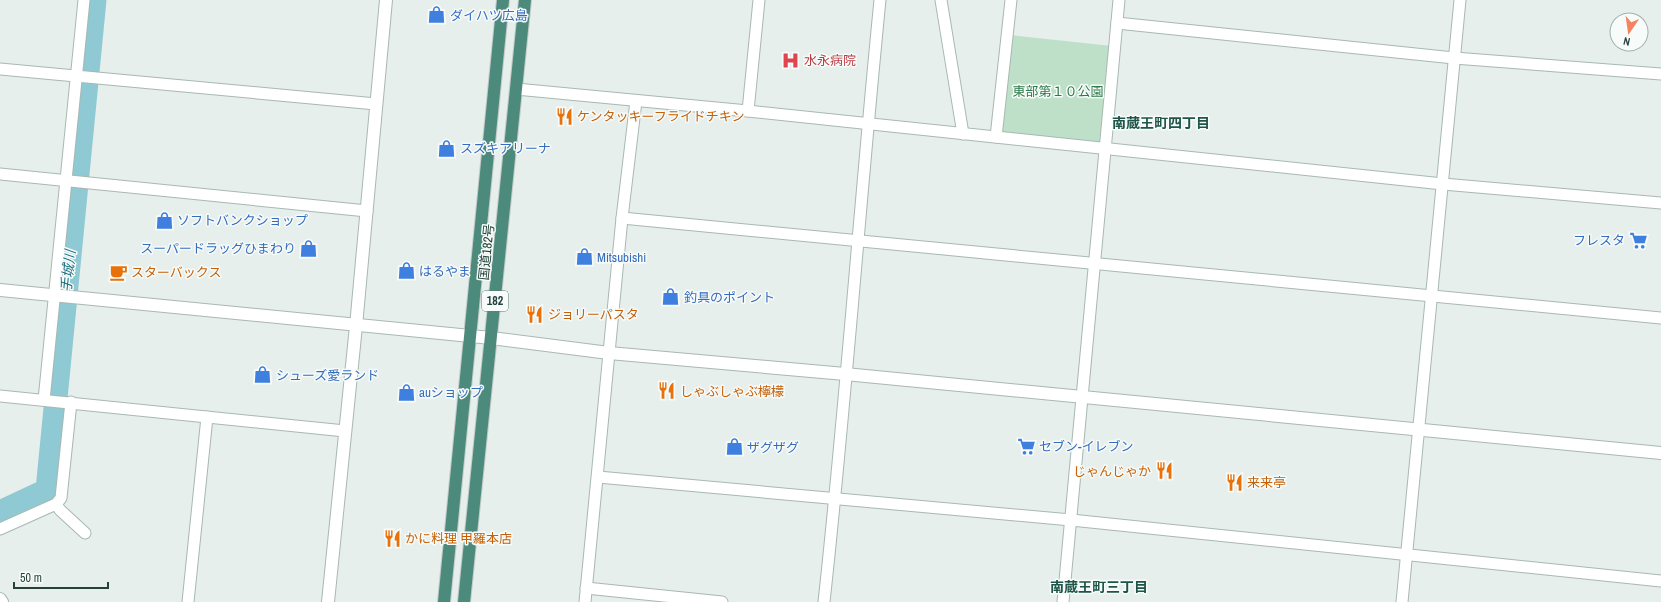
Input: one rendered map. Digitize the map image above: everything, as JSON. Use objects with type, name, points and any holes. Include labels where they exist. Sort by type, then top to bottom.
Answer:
[{"type":"highway","name":"国道182号","points":[[444,602],[503,0]]},
{"type":"highway","name":"国道182号","points":[[464,602],[525,0]]},
{"type":"street","points":[[47,400],[56,296],[79,76],[84,0]]},
{"type":"street","points":[[328,602],[356,326],[386,0]]},
{"type":"street","points":[[748,111],[759,0]]},
{"type":"street","points":[[824,602],[835,499],[880,0]]},
{"type":"street","points":[[941,0],[963,134]]},
{"type":"street","points":[[996,137],[1011,0]]},
{"type":"street","points":[[1063,602],[1119,0]]},
{"type":"street","points":[[1402,602],[1420,428],[1430,297],[1443,184],[1460,0]]},
{"type":"street","points":[[1117,23],[1454,58],[1661,74]]},
{"type":"street","points":[[0,69],[376,104]]},
{"type":"street","points":[[516,89],[748,111],[1443,184],[1661,203]]},
{"type":"street","points":[[585,602],[622,218],[636,101]]},
{"type":"street","points":[[0,174],[367,211]]},
{"type":"street","points":[[622,218],[1095,263],[1430,297],[1661,318]]},
{"type":"street","points":[[0,290],[491,338],[609,353],[1420,428],[1661,453]]},
{"type":"street","points":[[0,396],[345,430]]},
{"type":"street","points":[[0,529],[56,504],[61,498],[68,402]]},
{"type":"street","points":[[188,602],[207,417]]},
{"type":"street","points":[[598,477],[1071,520],[1661,581]]},
{"type":"street","points":[[56,504],[60,510],[85,533]]},
{"type":"street","points":[[586,588],[722,602]]},
{"type":"green space","name":"東部第１０公園","points":[[1010,35],[1112,46],[1104,146],[999,135]]},
{"type":"waterway","name":"手城川","points":[[0,512],[47,490],[95,0]]},
{"type":"place","name":"ダイハツ広島","points":[[437,15]]},
{"type":"place","name":"水永病院","points":[[791,60]]},
{"type":"place","name":"ケンタッキーフライドチキン","points":[[564,116]]},
{"type":"place","name":"スズキアリーナ","points":[[447,148]]},
{"type":"place","name":"ソフトバンクショップ","points":[[164,220]]},
{"type":"place","name":"フレスタ","points":[[1638,240]]},
{"type":"place","name":"スーパードラッグひまわり","points":[[309,248]]},
{"type":"place","name":"Mitsubishi","points":[[584,257]]},
{"type":"place","name":"はるやま","points":[[406,271]]},
{"type":"place","name":"スターバックス","points":[[118,272]]},
{"type":"place","name":"釣具のポイント","points":[[671,297]]},
{"type":"place","name":"ジョリーパスタ","points":[[535,314]]},
{"type":"place","name":"シューズ愛ランド","points":[[263,375]]},
{"type":"place","name":"しゃぶしゃぶ檸檬","points":[[667,391]]},
{"type":"place","name":"auショップ","points":[[406,392]]},
{"type":"place","name":"セブン-イレブン","points":[[1026,446]]},
{"type":"place","name":"ザグザグ","points":[[734,447]]},
{"type":"place","name":"じゃんじゃか","points":[[1164,471]]},
{"type":"place","name":"来来亭","points":[[1234,482]]},
{"type":"place","name":"かに料理 甲羅本店","points":[[392,538]]},
{"type":"district","name":"南蔵王町四丁目","points":[[1161,123]]},
{"type":"district","name":"南蔵王町三丁目","points":[[1099,587]]}]
